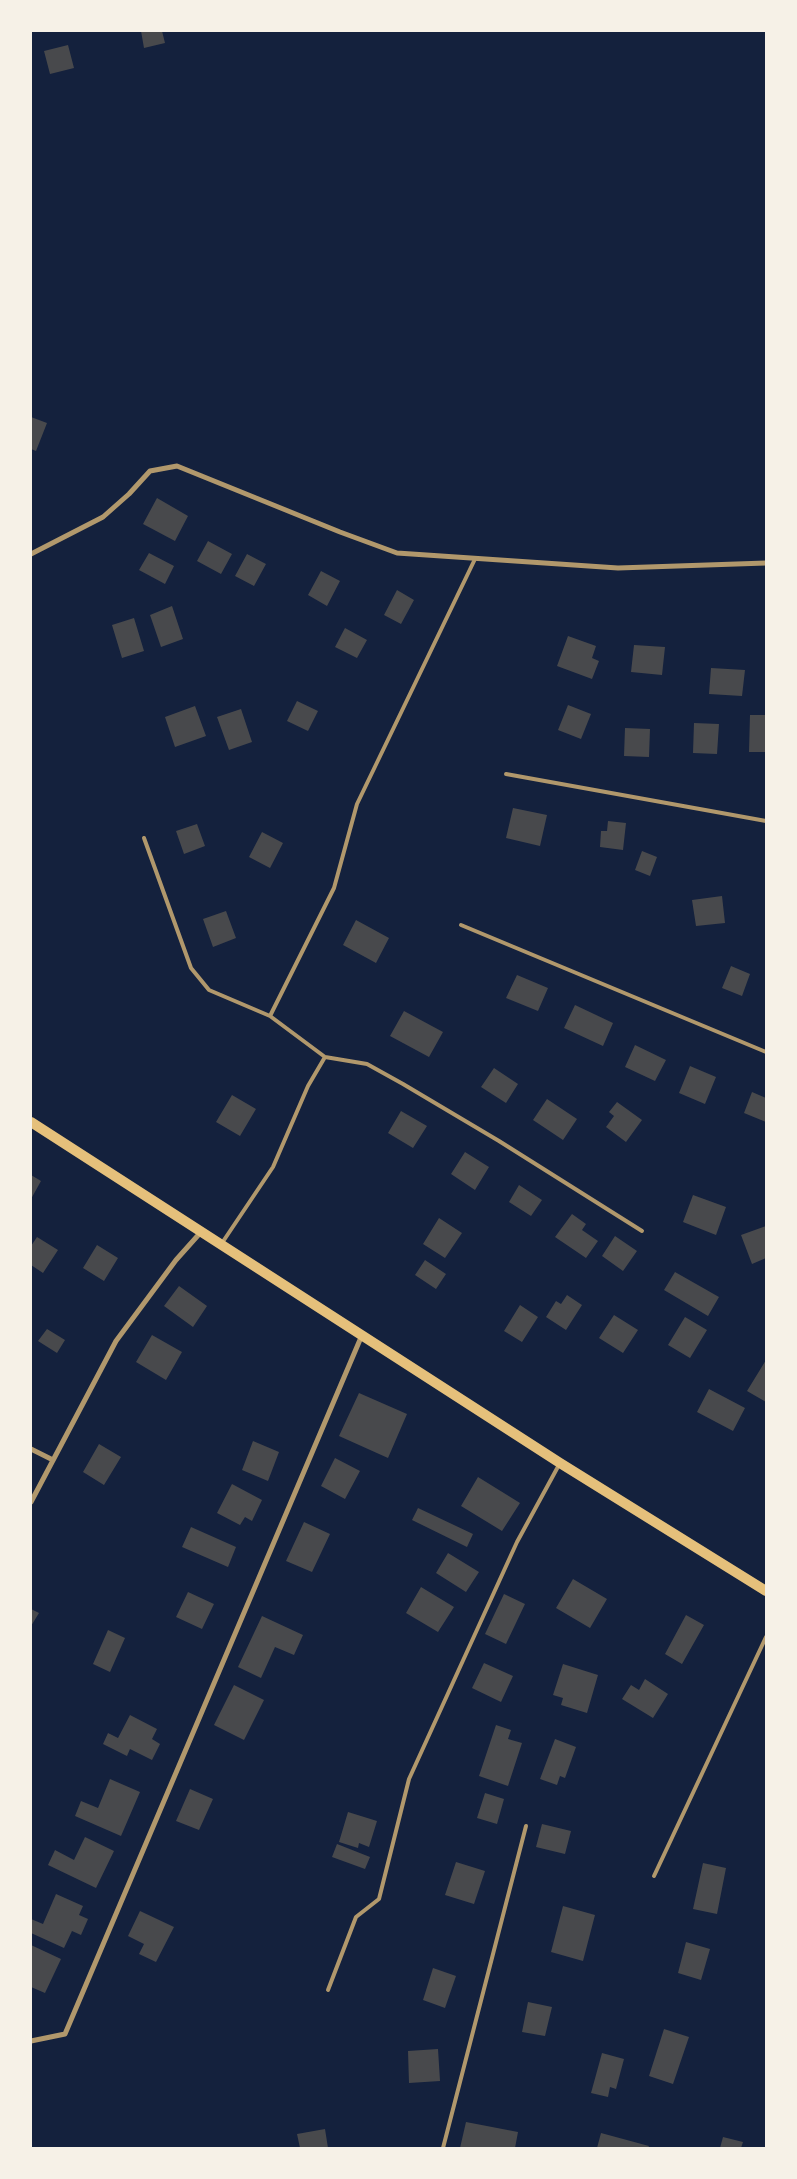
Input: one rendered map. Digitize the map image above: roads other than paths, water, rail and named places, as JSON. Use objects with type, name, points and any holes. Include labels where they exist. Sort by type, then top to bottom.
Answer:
[{"type":"main road","points":[[31,1122],[560,1463],[766,1591]]},
{"type":"street","points":[[31,554],[103,517],[129,494],[150,470],[177,466],[340,532],[396,552],[618,568],[766,563]]},
{"type":"street","points":[[31,1502],[116,1341],[176,1260],[202,1231]]},
{"type":"street","points":[[31,2041],[65,2034],[362,1334]]},
{"type":"street","points":[[31,1449],[53,1460]]},
{"type":"lane","points":[[270,1016],[334,888],[357,804],[475,559]]},
{"type":"lane","points":[[506,774],[766,821]]},
{"type":"lane","points":[[144,838],[192,968],[209,990],[270,1016],[326,1057],[367,1064],[403,1084],[499,1141],[642,1231]]},
{"type":"lane","points":[[461,925],[766,1052]]},
{"type":"lane","points":[[222,1244],[274,1167],[308,1086],[326,1057]]},
{"type":"lane","points":[[328,1990],[356,1917],[379,1899],[409,1779],[517,1542],[560,1463]]},
{"type":"lane","points":[[654,1876],[766,1637]]},
{"type":"lane","points":[[443,2148],[526,1826]]}]
